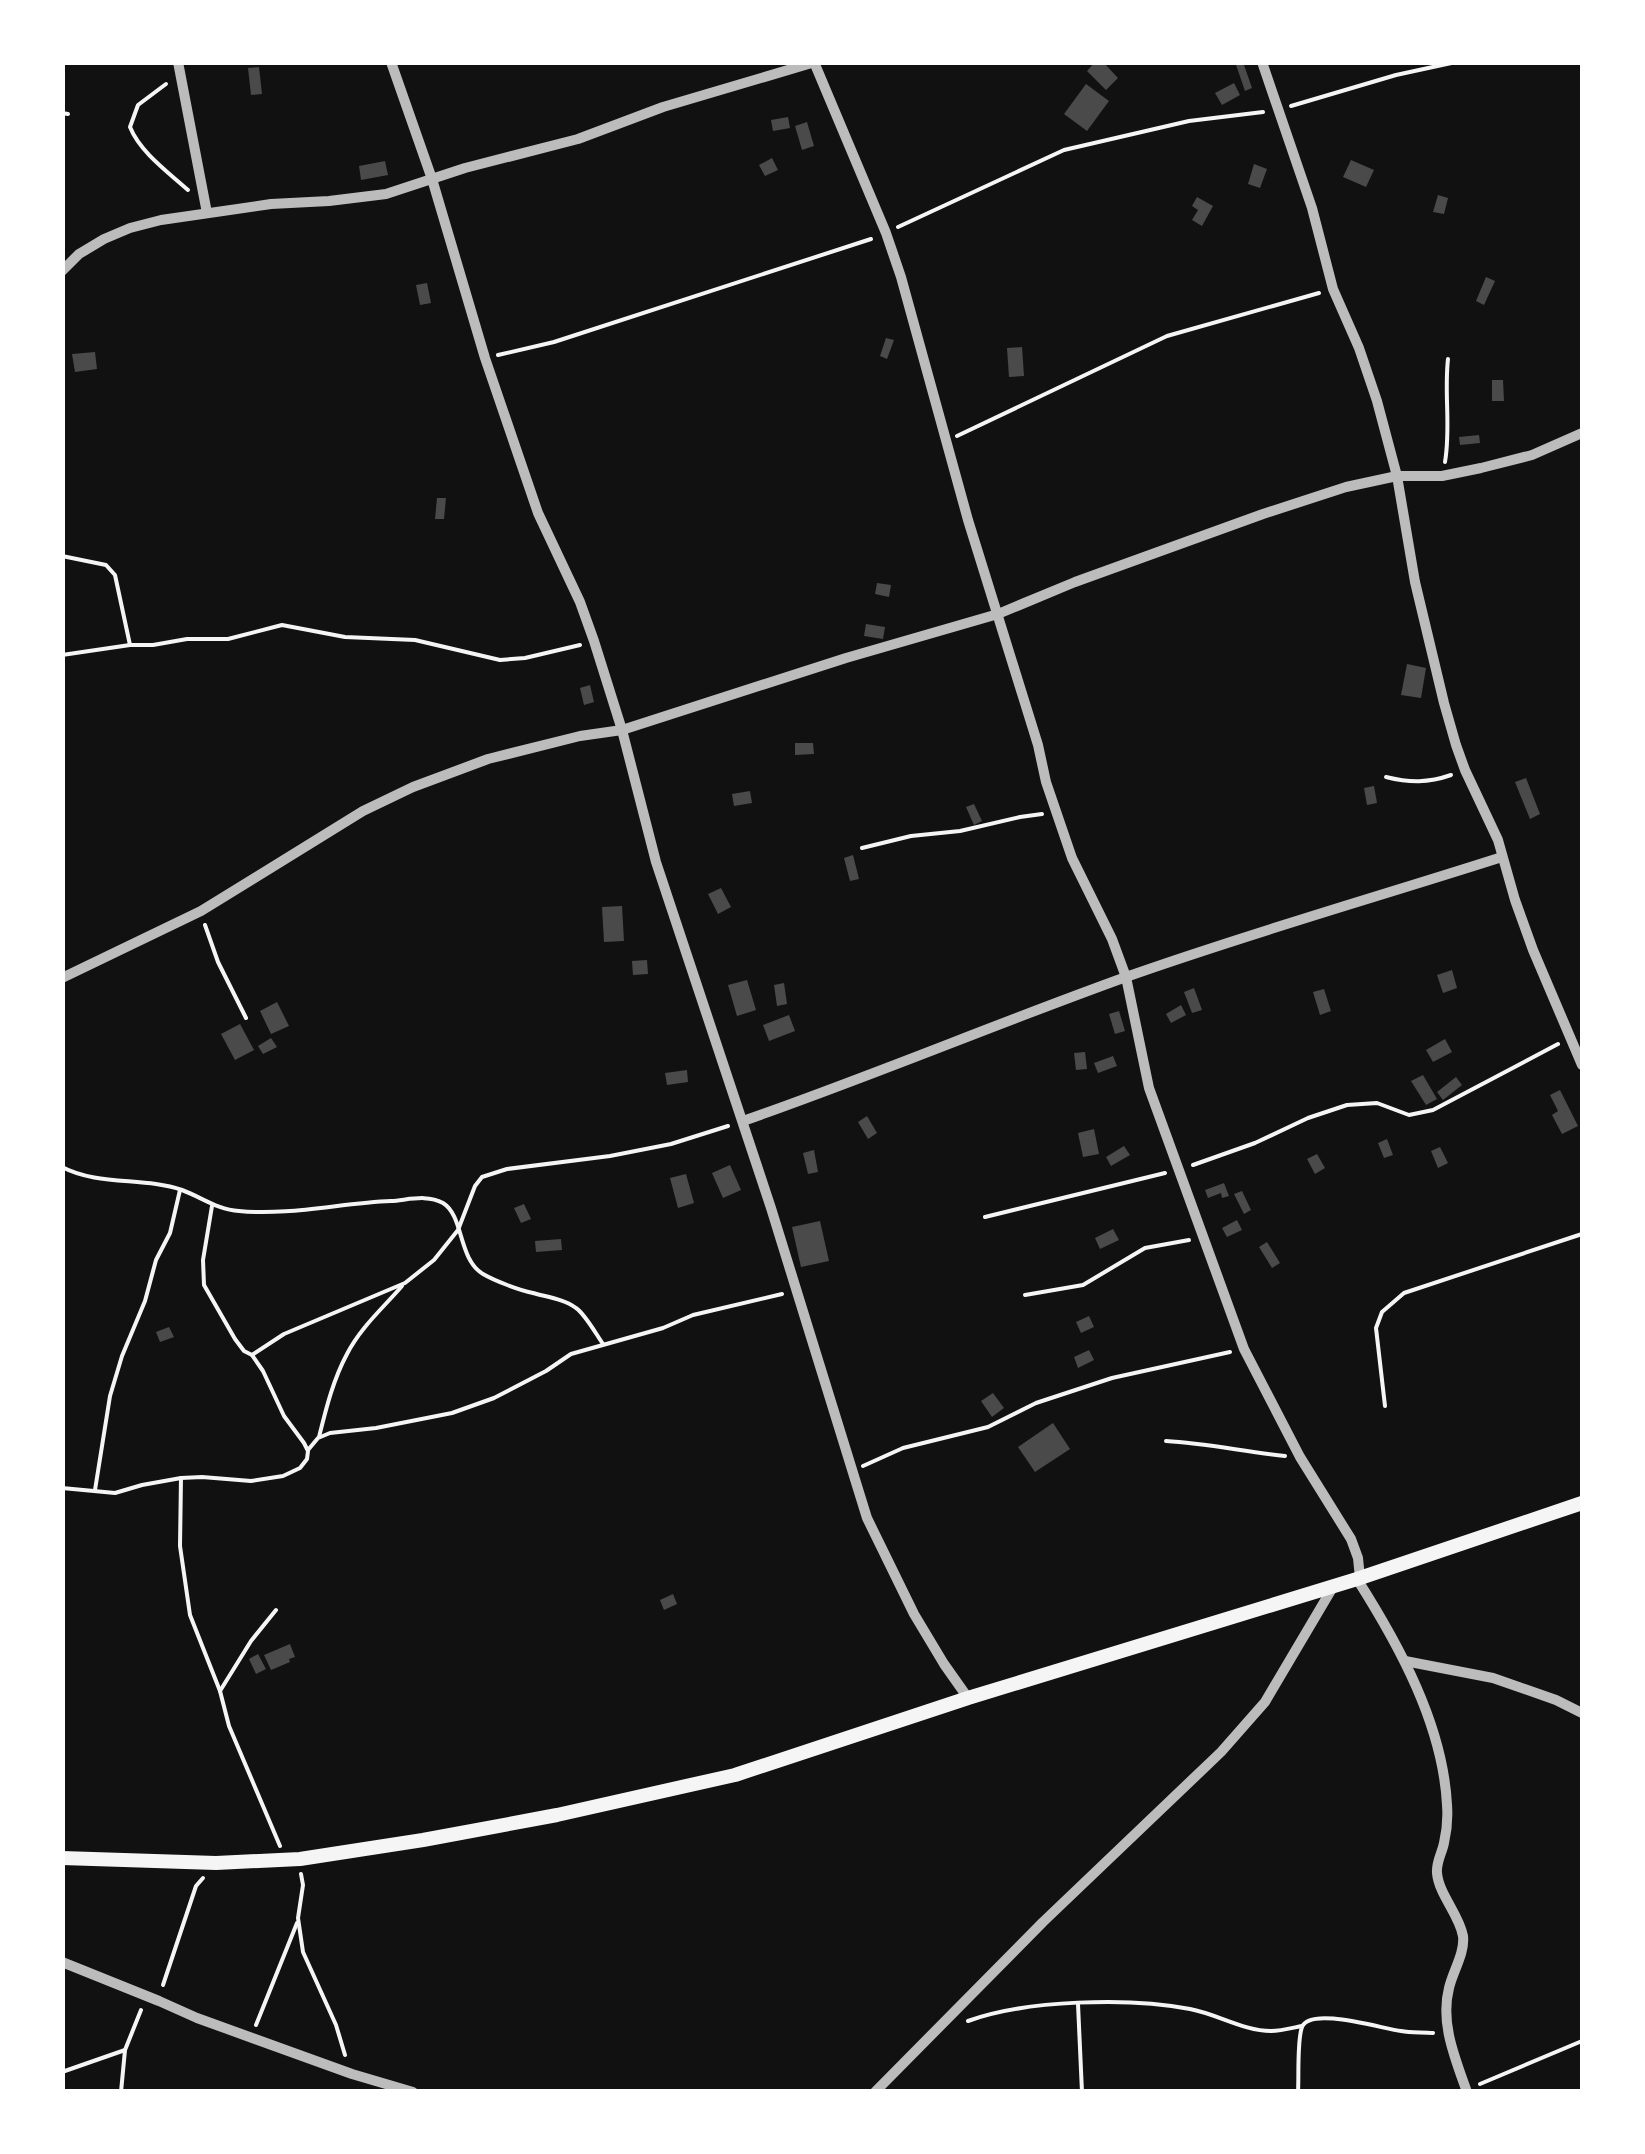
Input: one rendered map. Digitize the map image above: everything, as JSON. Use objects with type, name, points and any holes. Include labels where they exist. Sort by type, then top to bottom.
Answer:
[{"type":"main road","points":[[62,1858],[216,1863],[293,1859],[557,1815],[734,1774],[1333,1586],[1582,1503]]},
{"type":"street","points":[[178,62],[206,209]]},
{"type":"street","points":[[391,62],[538,513],[594,641],[656,862],[743,1122],[867,1518],[914,1614],[968,1698]]},
{"type":"street","points":[[1262,62],[1312,208],[1333,289],[1377,401],[1397,476],[1415,582],[1444,703],[1465,770],[1498,840],[1514,900],[1582,1064]]},
{"type":"street","points":[[62,270],[104,238],[130,228],[206,209],[386,194],[465,168],[578,140],[662,107],[815,63],[886,234],[1057,812],[1072,858],[1112,938],[1126,977],[1149,1088],[1203,1240],[1244,1350],[1300,1458],[1351,1539],[1358,1558],[1358,1578],[1405,1661],[1428,1720],[1447,1799],[1448,1820],[1437,1871],[1458,1920],[1463,1947],[1446,2002],[1448,2034],[1467,2090]]},
{"type":"street","points":[[62,978],[201,911],[363,810],[488,759],[580,736],[622,730],[998,614],[1075,582],[1346,487],[1397,476],[1442,476],[1532,455],[1582,434]]},
{"type":"street","points":[[743,1122],[1126,977],[1502,856]]},
{"type":"street","points":[[874,2092],[1043,1922],[1221,1752],[1265,1702],[1333,1586]]},
{"type":"street","points":[[1405,1661],[1493,1678],[1582,1713]]},
{"type":"street","points":[[62,1962],[197,2018],[413,2092]]},
{"type":"path","points":[[486,358],[554,342],[886,234],[1064,150],[1189,121],[1279,110],[1452,63]]},
{"type":"path","points":[[179,77],[138,105],[130,126],[143,147],[206,209]]},
{"type":"path","points":[[946,442],[1167,336],[1333,289]]},
{"type":"path","points":[[1442,476],[1449,424],[1448,359]]},
{"type":"path","points":[[62,556],[106,566],[115,575],[130,645]]},
{"type":"path","points":[[62,655],[187,639],[228,639],[282,625],[346,637],[416,640],[500,660],[594,641]]},
{"type":"path","points":[[1386,778],[1425,782],[1465,770]]},
{"type":"path","points":[[862,848],[1057,812]]},
{"type":"path","points":[[201,911],[218,962],[246,1018]]},
{"type":"path","points":[[985,1217],[1178,1170],[1346,1105],[1377,1103],[1410,1115],[1433,1110],[1571,1037]]},
{"type":"path","points":[[62,1488],[115,1493],[181,1478],[251,1481],[283,1476],[300,1468],[318,1438],[347,1353],[405,1282],[434,1260],[458,1230],[482,1176],[670,1144],[743,1122]]},
{"type":"path","points":[[62,1167],[98,1178],[180,1190],[236,1211],[428,1198],[446,1204],[466,1253],[482,1274],[580,1310],[603,1344]]},
{"type":"path","points":[[94,1490],[110,1396],[156,1260],[170,1232],[180,1190]]},
{"type":"path","points":[[213,1204],[203,1260],[204,1285],[234,1339],[252,1354],[263,1371],[284,1416],[308,1450]]},
{"type":"path","points":[[1385,1406],[1376,1328],[1382,1312],[1404,1293],[1582,1234]]},
{"type":"path","points":[[1025,1296],[1092,1282],[1145,1248],[1203,1240]]},
{"type":"path","points":[[252,1354],[284,1334],[405,1282]]},
{"type":"path","points":[[318,1438],[452,1413],[494,1398],[571,1354],[663,1328],[693,1315],[796,1291]]},
{"type":"path","points":[[851,1471],[902,1448],[988,1427],[1036,1403],[1112,1378],[1244,1350]]},
{"type":"path","points":[[1166,1441],[1300,1458]]},
{"type":"path","points":[[181,1478],[184,1584],[198,1638],[220,1692],[228,1726],[303,1885],[298,1918],[251,2037]]},
{"type":"path","points":[[220,1692],[250,1641],[276,1610]]},
{"type":"path","points":[[159,2000],[196,1886],[216,1863]]},
{"type":"path","points":[[298,1918],[303,1952],[336,2025],[352,2074]]},
{"type":"path","points":[[121,2092],[125,2050],[146,1996]]},
{"type":"path","points":[[1078,2004],[1082,2092]]},
{"type":"path","points":[[967,2021],[1031,2006],[1122,2004],[1190,2009],[1273,2032],[1302,2026],[1312,2018],[1448,2034]]},
{"type":"path","points":[[1298,2092],[1302,2026]]},
{"type":"path","points":[[1467,2090],[1582,2041]]},
{"type":"path","points":[[62,2072],[125,2050]]},
{"type":"building","points":[[1095,62],[1103,62],[1118,78],[1106,90],[1087,71]]},
{"type":"building","points":[[1235,62],[1243,62],[1252,88],[1245,91]]},
{"type":"building","points":[[259,67],[262,94],[251,95],[248,68]]},
{"type":"building","points":[[1234,83],[1240,95],[1222,105],[1215,93]]},
{"type":"building","points":[[1086,84],[1109,101],[1087,131],[1064,114]]},
{"type":"building","points":[[788,117],[790,128],[773,131],[771,120]]},
{"type":"building","points":[[807,122],[814,146],[802,150],[795,126]]},
{"type":"building","points":[[772,158],[778,170],[765,176],[759,165]]},
{"type":"building","points":[[1351,160],[1374,170],[1366,187],[1343,177]]},
{"type":"building","points":[[385,161],[388,175],[361,180],[359,166]]},
{"type":"building","points":[[1254,164],[1267,169],[1260,188],[1248,184]]},
{"type":"building","points":[[1438,195],[1448,198],[1444,214],[1433,212]]},
{"type":"building","points":[[1197,197],[1213,206],[1202,226],[1192,220],[1198,210],[1192,206]]},
{"type":"building","points":[[1486,277],[1495,281],[1484,305],[1476,301]]},
{"type":"building","points":[[427,283],[431,303],[420,305],[416,285]]},
{"type":"building","points":[[886,338],[894,340],[887,359],[880,356]]},
{"type":"building","points":[[1022,347],[1024,376],[1009,377],[1007,348]]},
{"type":"building","points":[[95,352],[97,369],[75,372],[72,354]]},
{"type":"building","points":[[1492,380],[1503,380],[1504,401],[1492,401]]},
{"type":"building","points":[[1479,435],[1480,443],[1460,445],[1459,437]]},
{"type":"building","points":[[437,498],[446,498],[444,519],[435,519]]},
{"type":"building","points":[[877,583],[891,585],[889,597],[875,594]]},
{"type":"building","points":[[866,624],[885,627],[883,639],[864,636]]},
{"type":"building","points":[[1407,664],[1426,668],[1421,698],[1401,695]]},
{"type":"building","points":[[590,685],[594,702],[584,705],[580,688]]},
{"type":"building","points":[[795,743],[813,743],[814,754],[795,755]]},
{"type":"building","points":[[1526,778],[1540,814],[1530,819],[1515,782]]},
{"type":"building","points":[[1374,786],[1377,803],[1367,805],[1364,788]]},
{"type":"building","points":[[750,791],[752,803],[734,806],[732,794]]},
{"type":"building","points":[[974,804],[982,821],[974,825],[966,807]]},
{"type":"building","points":[[853,855],[859,879],[850,881],[844,858]]},
{"type":"building","points":[[721,888],[731,907],[718,914],[708,894]]},
{"type":"building","points":[[622,906],[624,941],[604,942],[602,907]]},
{"type":"building","points":[[647,960],[648,974],[633,975],[632,961]]},
{"type":"building","points":[[1452,970],[1457,988],[1443,993],[1437,975]]},
{"type":"building","points":[[747,980],[756,1010],[737,1016],[728,985]]},
{"type":"building","points":[[784,983],[787,1004],[777,1006],[774,985]]},
{"type":"building","points":[[1194,988],[1202,1010],[1192,1013],[1184,992]]},
{"type":"building","points":[[1324,989],[1331,1011],[1320,1015],[1313,992]]},
{"type":"building","points":[[277,1002],[289,1026],[271,1034],[260,1011]]},
{"type":"building","points":[[1181,1005],[1186,1015],[1171,1023],[1166,1014]]},
{"type":"building","points":[[1119,1011],[1125,1031],[1115,1034],[1109,1014]]},
{"type":"building","points":[[789,1015],[795,1031],[769,1041],[763,1025]]},
{"type":"building","points":[[240,1024],[254,1050],[235,1060],[221,1034]]},
{"type":"building","points":[[271,1038],[277,1047],[263,1054],[258,1046]]},
{"type":"building","points":[[1445,1039],[1452,1052],[1433,1062],[1426,1050]]},
{"type":"building","points":[[1085,1052],[1087,1069],[1076,1070],[1074,1053]]},
{"type":"building","points":[[1113,1056],[1117,1066],[1098,1073],[1094,1063]]},
{"type":"building","points":[[687,1070],[688,1082],[667,1085],[665,1073]]},
{"type":"building","points":[[1423,1075],[1437,1099],[1426,1105],[1411,1081]]},
{"type":"building","points":[[1456,1077],[1462,1085],[1443,1100],[1437,1092]]},
{"type":"building","points":[[1560,1090],[1578,1126],[1562,1134],[1552,1115],[1558,1111],[1550,1095]]},
{"type":"building","points":[[867,1116],[877,1133],[868,1139],[858,1122]]},
{"type":"building","points":[[1094,1129],[1099,1154],[1083,1157],[1078,1133]]},
{"type":"building","points":[[1387,1139],[1393,1155],[1384,1158],[1378,1143]]},
{"type":"building","points":[[1124,1146],[1130,1155],[1111,1166],[1106,1157]]},
{"type":"building","points":[[1440,1147],[1448,1163],[1438,1168],[1431,1151]]},
{"type":"building","points":[[814,1150],[818,1172],[808,1174],[803,1153]]},
{"type":"building","points":[[1317,1154],[1325,1168],[1315,1174],[1307,1159]]},
{"type":"building","points":[[730,1165],[741,1190],[723,1198],[712,1173]]},
{"type":"building","points":[[686,1174],[694,1203],[678,1208],[670,1178]]},
{"type":"building","points":[[1224,1183],[1229,1196],[1222,1198],[1221,1193],[1208,1198],[1205,1190]]},
{"type":"building","points":[[1242,1191],[1251,1210],[1244,1214],[1234,1194]]},
{"type":"building","points":[[524,1204],[531,1219],[521,1223],[514,1208]]},
{"type":"building","points":[[1237,1220],[1242,1230],[1227,1237],[1222,1228]]},
{"type":"building","points":[[820,1221],[829,1261],[801,1267],[792,1227]]},
{"type":"building","points":[[1113,1229],[1119,1240],[1100,1249],[1095,1238]]},
{"type":"building","points":[[561,1239],[562,1250],[536,1252],[535,1241]]},
{"type":"building","points":[[1267,1242],[1280,1263],[1272,1268],[1259,1247]]},
{"type":"building","points":[[1089,1316],[1094,1327],[1081,1333],[1076,1322]]},
{"type":"building","points":[[169,1327],[174,1337],[160,1342],[156,1332]]},
{"type":"building","points":[[1089,1350],[1094,1360],[1078,1368],[1074,1357]]},
{"type":"building","points":[[993,1393],[1004,1408],[992,1417],[981,1401]]},
{"type":"building","points":[[1053,1423],[1070,1449],[1035,1472],[1018,1447]]},
{"type":"building","points":[[673,1594],[677,1604],[664,1610],[660,1600]]},
{"type":"building","points":[[290,1644],[295,1657],[271,1670],[264,1655]]},
{"type":"building","points":[[258,1654],[266,1669],[256,1674],[249,1659]]}]
